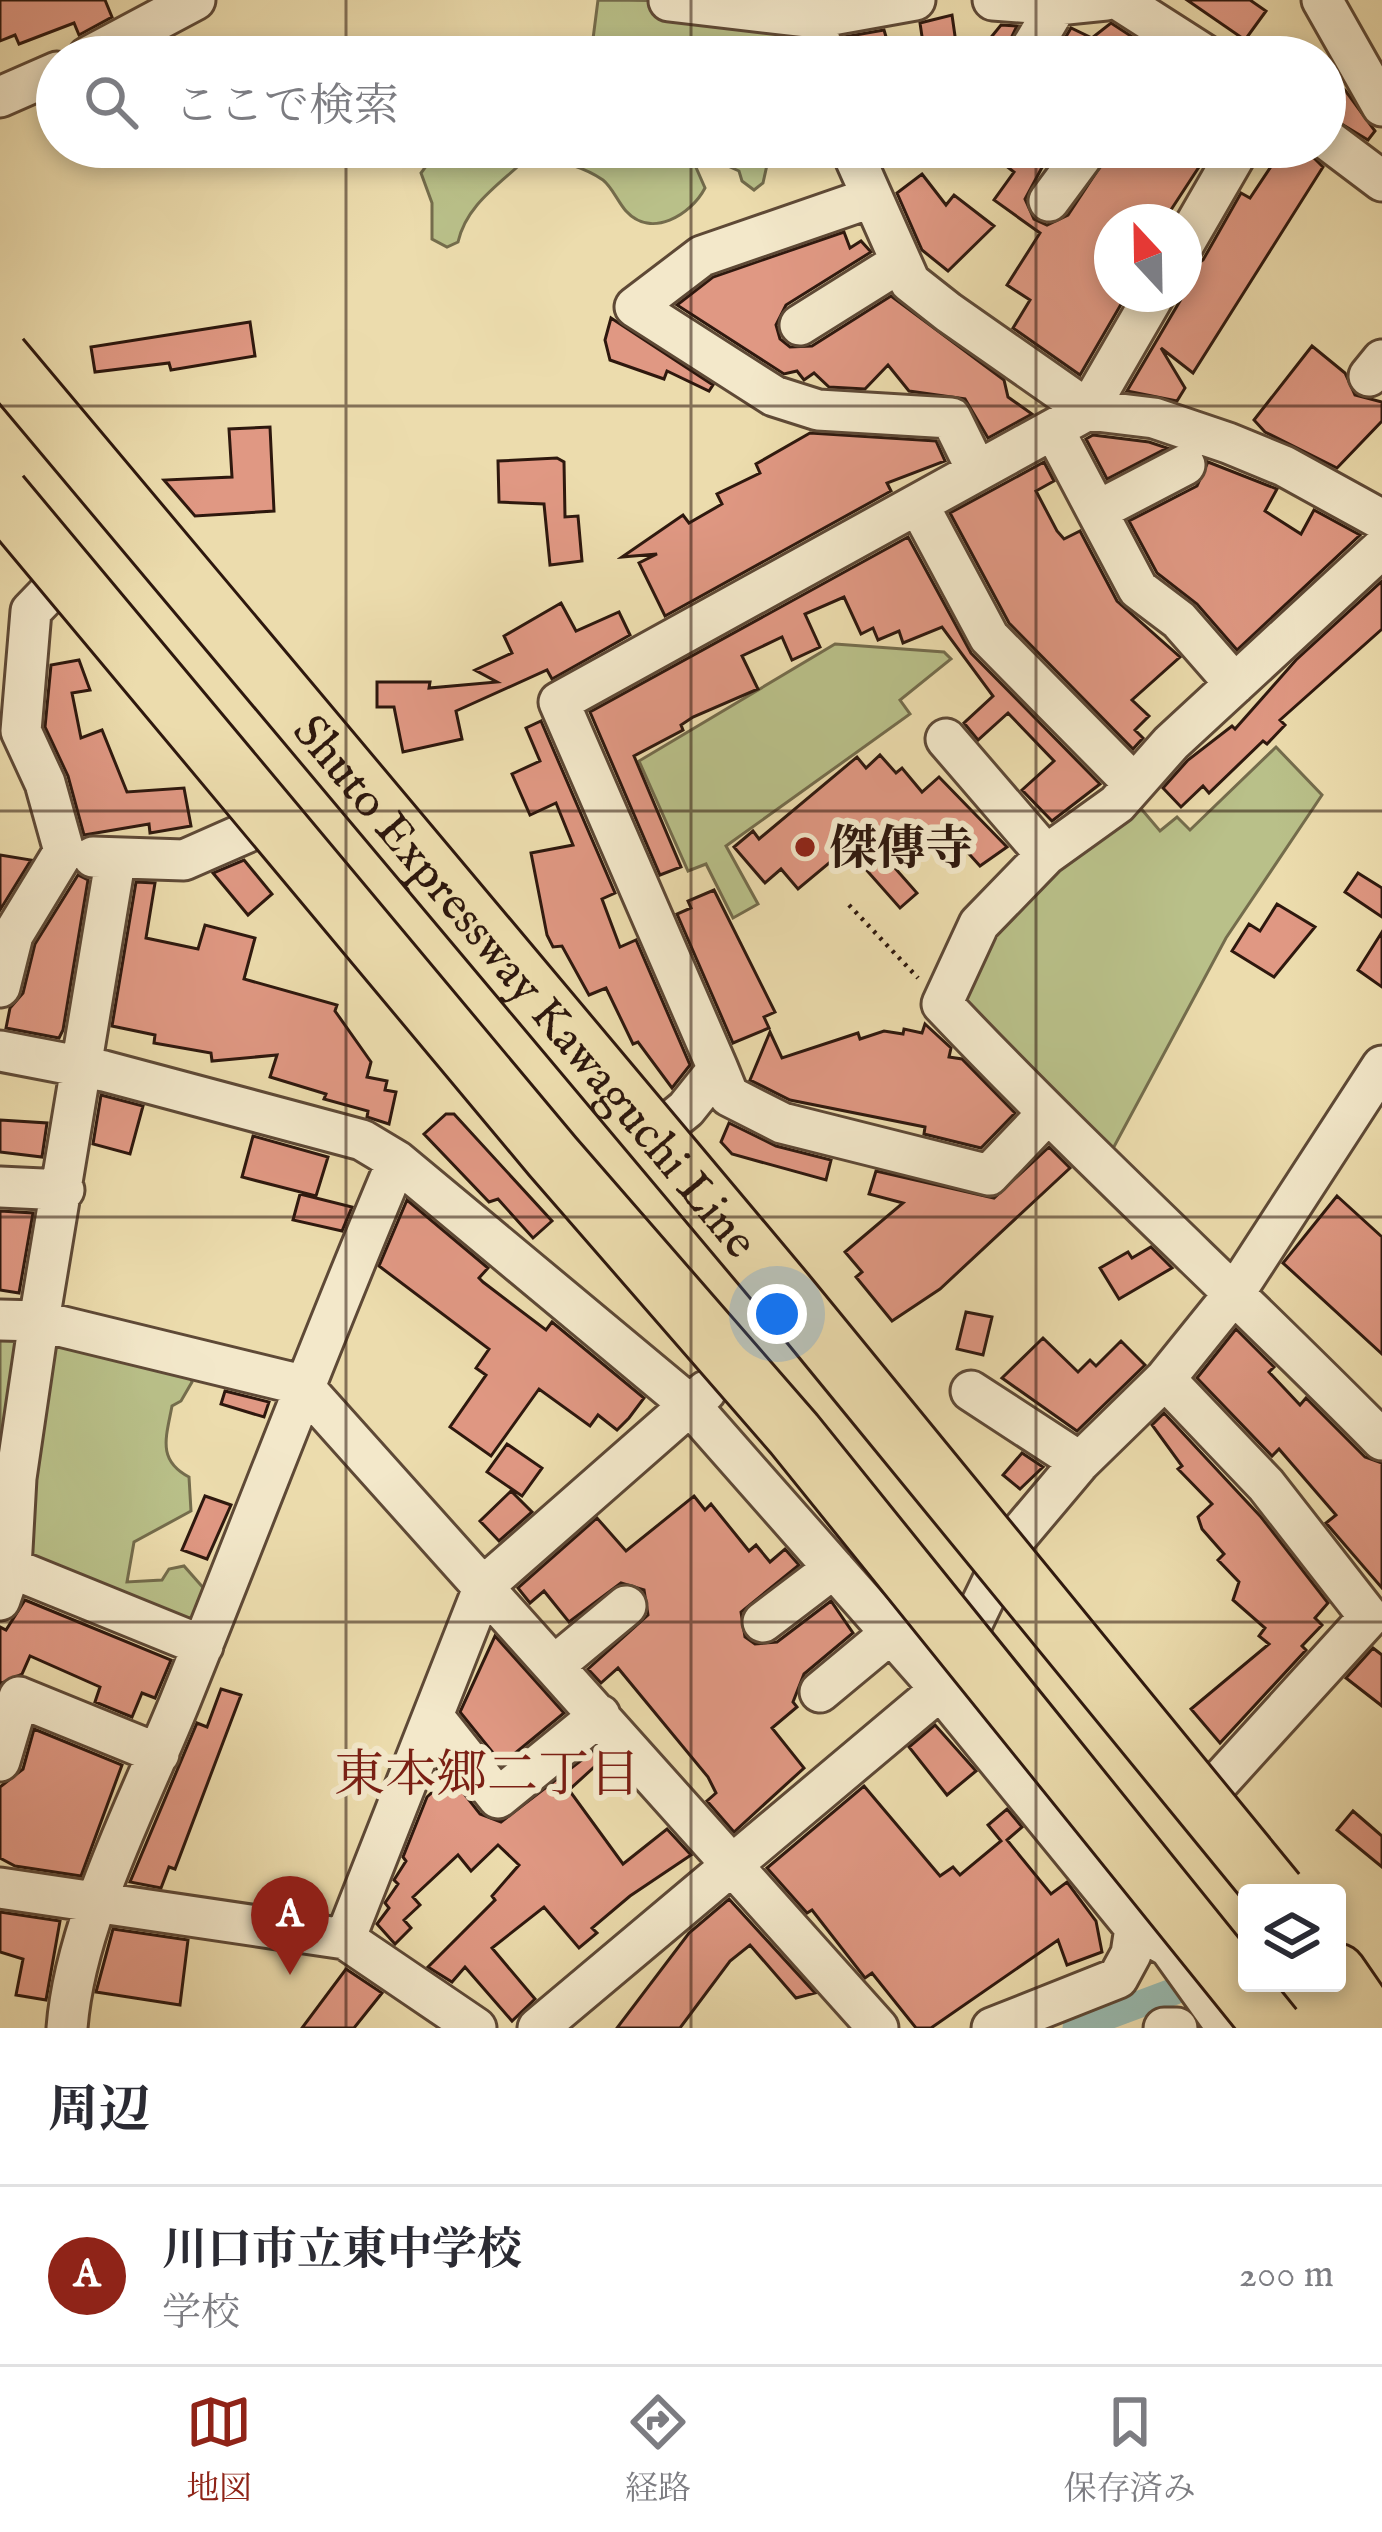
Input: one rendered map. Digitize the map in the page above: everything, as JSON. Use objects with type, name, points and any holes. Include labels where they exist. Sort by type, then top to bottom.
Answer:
[{"type":"highway","name":"Shuto Expressway Kawaguchi Line","points":[[0,358],[785,1293],[1269,1884]]},
{"type":"highway","name":"Shuto Expressway Kawaguchi Line","points":[[0,494],[553,1156],[794,1434],[1273,2028]]},
{"type":"highway","points":[[794,1434],[907,1534],[1122,1786],[1238,1932]]},
{"type":"highway","points":[[1346,1985],[1376,2028]]},
{"type":"highway","points":[[1286,1992],[1315,2028]]},
{"type":"street","points":[[669,1],[813,9],[915,0]]},
{"type":"street","points":[[993,0],[1057,5],[1124,2],[1155,36]]},
{"type":"street","points":[[1322,0],[1364,37],[1382,106]]},
{"type":"street","points":[[1039,36],[1057,5]]},
{"type":"street","points":[[123,36],[174,6]]},
{"type":"street","points":[[0,97],[36,81]]},
{"type":"street","points":[[1346,154],[1382,181]]},
{"type":"street","points":[[858,168],[910,282],[1088,410],[1154,418],[1228,443],[1382,520]]},
{"type":"street","points":[[1049,201],[1073,168]]},
{"type":"street","points":[[1202,213],[1228,168]]},
{"type":"street","points":[[869,198],[702,256],[634,307],[774,396],[818,410],[951,418],[977,471]]},
{"type":"street","points":[[800,325],[899,263]]},
{"type":"street","points":[[1046,1114],[989,1175],[782,1123],[728,1096],[559,702],[1055,432],[1088,410],[1145,312]]},
{"type":"street","points":[[1055,432],[1138,589],[1179,620],[1234,684]]},
{"type":"street","points":[[1096,511],[1185,465]]},
{"type":"street","points":[[918,504],[989,637],[1134,784]]},
{"type":"street","points":[[1379,1431],[1046,1114],[942,1004],[979,925],[1046,855],[1117,804],[1234,684],[1382,548]]},
{"type":"street","points":[[0,987],[13,935],[64,851],[45,782],[21,731],[14,670],[15,620],[32,611],[58,584]]},
{"type":"street","points":[[946,739],[1046,855]]},
{"type":"street","points":[[64,851],[115,862],[184,860],[266,824]]},
{"type":"street","points":[[115,862],[64,1190],[19,1320],[16,1478],[4,1579],[203,1646]]},
{"type":"street","points":[[0,1051],[362,1140],[397,1161],[623,1344],[690,1406],[940,1690],[1135,1928],[1169,1947],[1227,2028]]},
{"type":"street","points":[[538,2028],[940,1690],[1010,1545],[1080,1462],[1165,1379],[1236,1291],[1382,1066]]},
{"type":"street","points":[[659,1130],[686,1109],[718,1069]]},
{"type":"street","points":[[67,2028],[70,1993],[101,1900],[302,1384],[397,1161]]},
{"type":"street","points":[[0,1187],[64,1190]]},
{"type":"street","points":[[19,1320],[302,1384],[878,2028]]},
{"type":"street","points":[[345,1939],[484,1586],[728,1372]]},
{"type":"street","points":[[1165,1379],[1266,1485],[1369,1617],[1208,1794]]},
{"type":"street","points":[[971,1391],[1080,1462]]},
{"type":"street","points":[[763,1622],[834,1568]]},
{"type":"street","points":[[556,1664],[626,1606]]},
{"type":"street","points":[[820,1692],[891,1633]]},
{"type":"street","points":[[0,1761],[20,1696],[159,1754]]},
{"type":"street","points":[[433,1716],[498,1798],[600,1715]]},
{"type":"street","points":[[0,1888],[345,1939],[476,2028]]},
{"type":"street","points":[[992,2028],[1118,1978],[1132,1954],[1135,1928]]},
{"type":"street","points":[[1164,2028],[1177,2028]]},
{"type":"path","points":[[849,905],[942,1004]]},
{"type":"green space","points":[[598,0],[706,5],[758,17],[798,36],[593,36]]},
{"type":"green space","points":[[425,168],[516,168],[477,205],[458,242],[447,247],[432,239],[432,203],[421,173]]},
{"type":"green space","points":[[577,168],[696,168],[705,188],[680,215],[647,223],[626,211],[595,175]]},
{"type":"green space","points":[[732,168],[766,168],[763,183],[754,190],[742,181],[739,171]]},
{"type":"green space","points":[[835,644],[944,652],[951,659],[900,700],[910,714],[726,846],[758,904],[733,918],[706,864],[688,871],[639,761]]},
{"type":"green space","points":[[1276,747],[1322,795],[1226,938],[1109,1156],[958,994],[990,923],[1132,798],[1160,831],[1177,817],[1190,830]]},
{"type":"green space","points":[[0,1336],[69,1342],[188,1369],[192,1382],[181,1401],[172,1406],[166,1447],[172,1463],[189,1477],[191,1511],[134,1542],[127,1582],[162,1580],[169,1569],[184,1566],[207,1592],[192,1630],[0,1551]]},
{"type":"building","points":[[0,0],[105,0],[112,17],[79,35],[74,23],[19,44],[15,35],[0,41]]},
{"type":"building","points":[[1187,0],[1250,0],[1266,11],[1248,36],[1239,36]]},
{"type":"building","points":[[952,15],[955,36],[922,36],[920,23]]},
{"type":"building","points":[[1111,23],[1131,36],[1095,36]]},
{"type":"building","points":[[1001,25],[1017,26],[1012,36],[992,36]]},
{"type":"building","points":[[884,30],[886,36],[850,36]]},
{"type":"building","points":[[1346,91],[1375,131],[1368,140],[1346,127]]},
{"type":"building","points":[[1009,168],[1042,168],[1025,199],[1034,219],[1047,225],[1068,215],[1099,168],[1198,168],[1175,204],[1094,204],[1094,312],[1117,312],[1080,375],[1013,328],[1030,300],[1007,285],[1040,233],[994,200],[1014,172]]},
{"type":"building","points":[[1270,168],[1322,168],[1193,373],[1161,348],[1185,388],[1177,401],[1127,391],[1173,312],[1202,312],[1202,261],[1241,193],[1250,198]]},
{"type":"building","points":[[922,174],[946,205],[954,195],[994,226],[948,271],[922,250],[897,193]]},
{"type":"building","points":[[844,232],[850,248],[861,241],[871,252],[786,305],[776,325],[780,339],[790,347],[812,346],[891,296],[1004,380],[1008,397],[1032,414],[988,438],[965,399],[909,391],[888,365],[865,389],[829,387],[814,373],[804,380],[797,371],[784,374],[677,305],[713,277]]},
{"type":"building","points":[[611,318],[713,385],[709,391],[667,371],[664,379],[610,360],[605,340]]},
{"type":"building","points":[[250,322],[255,356],[171,370],[169,363],[95,372],[91,347]]},
{"type":"building","points":[[1312,346],[1345,373],[1355,395],[1382,402],[1382,421],[1337,468],[1265,432],[1254,420]]},
{"type":"building","points":[[270,427],[274,511],[195,516],[164,480],[232,477],[229,429]]},
{"type":"building","points":[[810,433],[936,441],[945,461],[887,483],[891,491],[665,616],[639,563],[657,554],[622,557],[683,515],[689,523],[722,504],[717,494],[760,473],[756,464]]},
{"type":"building","points":[[1093,435],[1167,448],[1107,479],[1086,439]]},
{"type":"building","points":[[557,458],[564,462],[565,517],[578,516],[582,561],[550,565],[544,504],[499,502],[498,461]]},
{"type":"building","points":[[1044,462],[1054,481],[1036,491],[1057,531],[1064,539],[1080,531],[1117,601],[1180,657],[1132,700],[1149,716],[1135,730],[1143,738],[1133,749],[1009,623],[950,513]]},
{"type":"building","points":[[1208,462],[1277,489],[1265,511],[1301,534],[1314,510],[1360,535],[1237,650],[1197,604],[1157,573],[1129,521],[1197,486]]},
{"type":"building","points":[[908,537],[971,653],[1100,784],[1052,821],[1022,790],[1054,761],[1008,713],[978,740],[964,723],[993,696],[942,627],[903,643],[899,631],[878,640],[873,628],[861,634],[844,597],[805,614],[820,647],[792,660],[782,637],[742,656],[758,689],[693,717],[681,725],[683,730],[634,756],[681,867],[660,875],[590,712]]},
{"type":"building","points":[[1382,581],[1382,629],[1280,720],[1285,725],[1267,744],[1263,741],[1209,793],[1203,786],[1181,807],[1163,788],[1188,760],[1232,726],[1235,729],[1296,660]]},
{"type":"building","points":[[561,603],[576,631],[619,612],[630,635],[552,679],[547,670],[456,711],[462,739],[403,752],[394,707],[377,707],[377,682],[430,682],[429,688],[497,682],[475,670],[512,653],[504,636]]},
{"type":"building","points":[[79,660],[90,690],[72,693],[81,738],[102,730],[127,792],[184,788],[191,826],[150,833],[149,824],[84,835],[68,776],[45,727],[51,665]]},
{"type":"building","points":[[541,721],[615,893],[602,899],[620,947],[636,940],[690,1065],[672,1088],[638,1042],[633,1044],[606,988],[589,995],[562,946],[553,947],[547,935],[531,853],[573,845],[556,803],[530,815],[512,774],[540,761],[526,728]]},
{"type":"building","points":[[880,755],[896,773],[902,768],[922,792],[939,777],[1007,847],[980,866],[943,825],[894,867],[917,893],[900,908],[847,848],[798,889],[781,869],[765,883],[734,847],[753,831],[759,839],[857,757],[866,768]]},
{"type":"building","points":[[0,855],[31,860],[0,910]]},
{"type":"building","points":[[244,860],[272,894],[248,915],[213,873]]},
{"type":"building","points":[[1358,873],[1382,888],[1382,917],[1345,892]]},
{"type":"building","points":[[78,875],[88,880],[63,1030],[59,1038],[6,1028],[10,1008],[23,993],[35,944]]},
{"type":"building","points":[[136,882],[155,883],[146,938],[198,949],[205,925],[255,938],[244,979],[337,1005],[335,1011],[371,1062],[367,1077],[387,1081],[385,1090],[396,1092],[389,1124],[367,1117],[368,1111],[324,1099],[326,1094],[270,1077],[277,1055],[212,1061],[211,1053],[154,1043],[155,1035],[112,1026]]},
{"type":"building","points":[[714,890],[775,1012],[764,1017],[769,1028],[733,1043],[677,914],[691,908],[688,901]]},
{"type":"building","points":[[1277,904],[1315,927],[1274,977],[1232,951],[1249,924],[1260,931]]},
{"type":"building","points":[[1382,932],[1382,987],[1358,970]]},
{"type":"building","points":[[925,1024],[951,1048],[949,1057],[962,1059],[1015,1113],[981,1148],[924,1134],[925,1127],[790,1100],[750,1080],[770,1032],[782,1058],[858,1033],[860,1039],[884,1031],[903,1034],[904,1029],[922,1033]]},
{"type":"building","points":[[101,1095],[143,1106],[130,1154],[93,1144]]},
{"type":"building","points":[[446,1114],[454,1114],[552,1221],[533,1238],[498,1199],[489,1202],[424,1134]]},
{"type":"building","points":[[0,1120],[47,1123],[42,1157],[0,1152]]},
{"type":"building","points":[[729,1123],[776,1146],[831,1160],[826,1180],[732,1154],[721,1142]]},
{"type":"building","points":[[253,1136],[328,1157],[316,1196],[242,1177]]},
{"type":"building","points":[[1049,1147],[1070,1168],[940,1289],[892,1321],[856,1277],[862,1272],[845,1252],[903,1203],[869,1194],[876,1171],[994,1198]]},
{"type":"building","points":[[300,1194],[352,1207],[342,1231],[293,1220]]},
{"type":"building","points":[[1337,1196],[1382,1237],[1382,1354],[1283,1263]]},
{"type":"building","points":[[407,1200],[488,1268],[479,1278],[483,1282],[546,1330],[552,1322],[644,1398],[617,1430],[598,1415],[590,1426],[539,1389],[491,1456],[450,1427],[486,1375],[476,1368],[489,1349],[379,1266]]},
{"type":"building","points":[[0,1211],[33,1213],[19,1293],[0,1290]]},
{"type":"building","points":[[1151,1247],[1172,1268],[1119,1299],[1100,1268],[1128,1252],[1132,1258]]},
{"type":"building","points":[[966,1312],[992,1317],[983,1355],[957,1349]]},
{"type":"building","points":[[1236,1329],[1274,1367],[1269,1372],[1300,1405],[1306,1398],[1365,1457],[1382,1463],[1382,1588],[1326,1523],[1336,1515],[1279,1449],[1272,1456],[1197,1378]]},
{"type":"building","points":[[1043,1338],[1078,1372],[1090,1360],[1096,1366],[1121,1341],[1145,1365],[1077,1431],[1002,1378]]},
{"type":"building","points":[[225,1391],[269,1402],[264,1417],[221,1404]]},
{"type":"building","points":[[1164,1413],[1261,1517],[1328,1603],[1315,1618],[1322,1625],[1302,1646],[1306,1650],[1220,1743],[1191,1709],[1269,1644],[1259,1636],[1265,1628],[1233,1600],[1239,1582],[1218,1560],[1224,1554],[1202,1529],[1198,1517],[1212,1504],[1178,1469],[1182,1466],[1152,1425]]},
{"type":"building","points":[[507,1444],[542,1468],[522,1496],[487,1472]]},
{"type":"building","points":[[1022,1453],[1043,1467],[1020,1489],[1003,1475]]},
{"type":"building","points":[[511,1491],[532,1512],[499,1541],[480,1521]]},
{"type":"building","points":[[205,1496],[231,1505],[207,1559],[182,1550]]},
{"type":"building","points":[[694,1496],[705,1510],[711,1504],[749,1551],[756,1545],[770,1562],[785,1549],[799,1565],[741,1612],[745,1637],[755,1644],[777,1642],[831,1601],[853,1633],[804,1674],[793,1702],[797,1707],[772,1728],[804,1768],[734,1832],[707,1801],[716,1793],[708,1777],[618,1668],[601,1683],[588,1669],[648,1615],[644,1590],[621,1583],[569,1622],[544,1591],[530,1603],[518,1588],[597,1518],[626,1551]]},
{"type":"building","points":[[25,1600],[171,1660],[155,1698],[142,1693],[132,1717],[95,1702],[100,1687],[30,1656],[22,1674],[0,1684],[0,1627],[6,1630]]},
{"type":"building","points":[[495,1636],[564,1713],[502,1764],[460,1712]]},
{"type":"building","points":[[1373,1648],[1382,1655],[1382,1706],[1346,1678]]},
{"type":"building","points":[[221,1689],[241,1695],[175,1869],[169,1867],[161,1888],[130,1882],[197,1723],[207,1727]]},
{"type":"building","points":[[935,1725],[976,1771],[947,1795],[909,1747]]},
{"type":"building","points":[[34,1729],[122,1765],[81,1876],[15,1866],[0,1858],[0,1787],[23,1769]]},
{"type":"building","points":[[596,1749],[604,1758],[569,1790],[623,1864],[667,1829],[691,1855],[630,1896],[592,1928],[597,1933],[579,1948],[544,1907],[492,1948],[535,1999],[512,2021],[465,1967],[452,1982],[428,1967],[495,1900],[492,1896],[519,1865],[498,1845],[471,1871],[458,1855],[413,1897],[420,1905],[404,1920],[411,1928],[395,1944],[377,1924],[389,1908],[385,1903],[398,1884],[394,1880],[406,1861],[403,1857],[427,1797],[443,1782],[436,1773],[440,1763],[480,1814],[501,1822]]},
{"type":"building","points":[[864,1786],[940,1876],[953,1867],[960,1875],[1001,1841],[988,1825],[1007,1809],[1022,1827],[1007,1840],[1051,1894],[1067,1882],[1096,1921],[1102,1952],[1067,1965],[1058,1940],[931,2028],[916,2028],[872,1973],[865,1978],[812,1910],[807,1913],[767,1868]]},
{"type":"building","points":[[1353,1811],[1382,1836],[1382,1867],[1337,1830]]},
{"type":"building","points":[[729,1899],[815,1993],[796,1998],[750,1945],[730,1961],[680,2028],[617,2028],[689,1933]]},
{"type":"building","points":[[0,1912],[60,1921],[46,2000],[16,1995],[23,1959],[0,1952]]},
{"type":"building","points":[[113,1929],[188,1940],[180,2005],[96,1992]]},
{"type":"building","points":[[346,1969],[382,1993],[354,2028],[302,2028]]},
{"type":"waterway","points":[[1076,2028],[1175,1991]]},
{"type":"place","name":"傑傳寺","points":[[805,847]]},
{"type":"place","name":"川口市立東中学校","points":[[290,1975]]},
{"type":"district","name":"東本郷二丁目","points":[[487,1773]]}]
